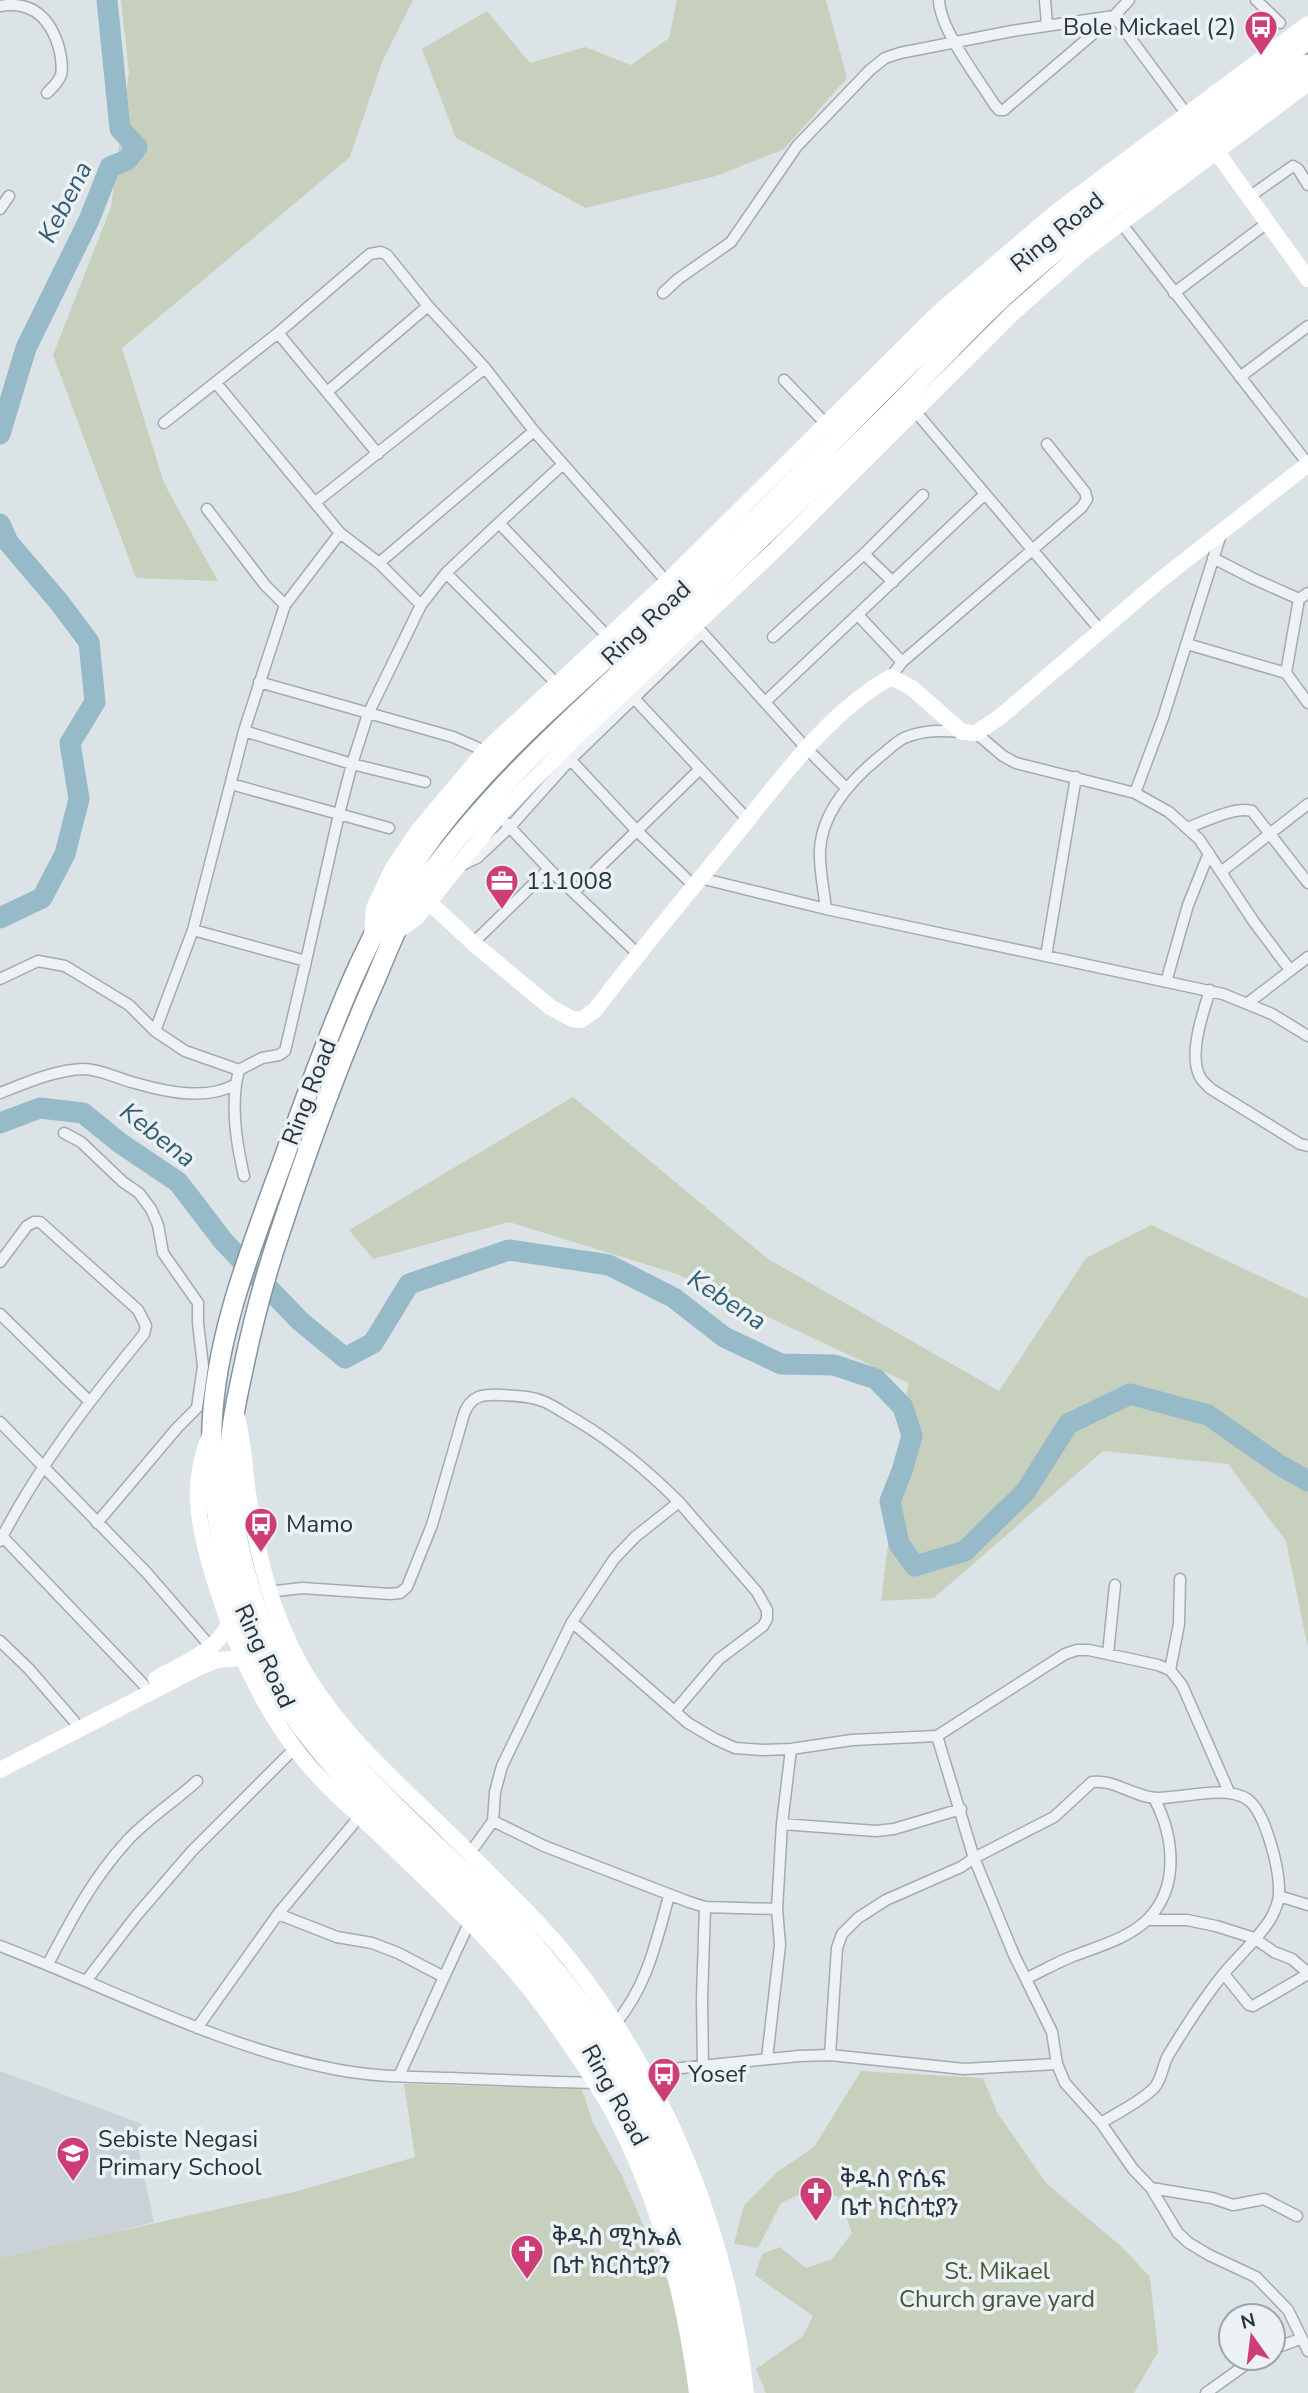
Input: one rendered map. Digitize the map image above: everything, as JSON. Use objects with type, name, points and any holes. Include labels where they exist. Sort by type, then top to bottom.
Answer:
[{"type":"highway","name":"Ring Road","points":[[713,2393],[699,2304],[662,2183],[596,2056],[557,1997],[527,1960],[485,1915],[343,1778],[294,1718],[253,1644],[223,1557],[215,1503],[212,1430],[220,1363],[244,1271],[319,1061],[388,906],[440,827],[499,760],[692,580],[976,300],[1093,202],[1308,40]]},
{"type":"highway","name":"Ring Road","points":[[730,2393],[705,2261],[662,2141],[621,2062],[590,2016],[534,1944],[458,1865],[366,1779],[304,1702],[284,1670],[263,1625],[248,1580],[236,1528],[230,1440],[234,1411],[265,1275],[338,1069],[396,932],[421,886],[468,825],[513,773],[685,612],[878,425],[978,320],[1089,224],[1308,64]]},
{"type":"street","points":[[939,0],[939,10],[945,26],[999,110],[1004,110],[1114,16],[1129,0]]},
{"type":"street","points":[[1045,0],[1046,25]]},
{"type":"street","points":[[1256,0],[1280,23]]},
{"type":"street","points":[[0,6],[11,2],[24,4],[40,11],[53,28],[62,60],[61,74],[58,82],[47,93]]},
{"type":"street","points":[[663,293],[678,279],[732,242],[797,146],[870,70],[885,58],[1046,25],[1114,16]]},
{"type":"street","points":[[1114,16],[1188,116]]},
{"type":"street","points":[[372,939],[374,908],[393,868],[418,831],[485,751],[667,582],[983,272],[1083,191],[1188,116],[1308,24]]},
{"type":"street","points":[[396,932],[416,918],[457,867],[566,755],[699,629],[1014,312],[1082,252],[1308,83]]},
{"type":"street","points":[[1261,117],[1308,92]]},
{"type":"street","points":[[1216,151],[1308,279]]},
{"type":"street","points":[[1248,197],[1293,166],[1308,185]]},
{"type":"street","points":[[0,209],[9,195]]},
{"type":"street","points":[[826,909],[820,850],[833,807],[847,789],[901,739],[940,730],[969,733],[1000,717],[1160,581],[1308,464],[1121,223]]},
{"type":"street","points":[[1174,293],[1267,223]]},
{"type":"street","points":[[164,423],[370,254],[376,252],[387,256],[485,368],[534,431],[667,582]]},
{"type":"street","points":[[327,393],[428,306]]},
{"type":"street","points":[[1240,377],[1308,326]]},
{"type":"street","points":[[278,332],[378,454]]},
{"type":"street","points":[[317,501],[485,368]]},
{"type":"street","points":[[784,380],[827,425]]},
{"type":"street","points":[[216,383],[341,533],[379,563],[421,605]]},
{"type":"street","points":[[915,411],[1101,631]]},
{"type":"street","points":[[379,563],[534,431]]},
{"type":"street","points":[[429,902],[473,943],[550,1007],[572,1020],[581,1020],[595,1010],[697,881],[833,721],[891,677],[902,662],[1082,507],[1087,499],[1085,492],[1047,444]]},
{"type":"street","points":[[0,979],[38,961],[65,966],[129,1005],[155,1031],[185,1051],[239,1070],[262,1058],[285,1051],[339,814],[368,714],[421,605],[446,573],[563,464]]},
{"type":"street","points":[[765,702],[985,494]]},
{"type":"street","points":[[773,637],[864,554],[923,495]]},
{"type":"street","points":[[207,509],[265,585],[285,605]]},
{"type":"street","points":[[499,523],[608,637]]},
{"type":"street","points":[[155,1031],[193,930],[244,731],[285,605],[341,533]]},
{"type":"street","points":[[1135,793],[1163,718],[1221,534]]},
{"type":"street","points":[[864,554],[893,582]]},
{"type":"street","points":[[1213,558],[1304,596],[1286,673]]},
{"type":"street","points":[[446,573],[557,684]]},
{"type":"street","points":[[858,615],[902,662]]},
{"type":"street","points":[[699,629],[807,749],[847,789]]},
{"type":"street","points":[[1187,644],[1286,673],[1308,703]]},
{"type":"street","points":[[891,677],[912,688],[969,733],[1016,763],[1135,793],[1169,812],[1209,853],[1254,922],[1290,970]]},
{"type":"street","points":[[259,682],[453,737],[485,751]]},
{"type":"street","points":[[631,695],[748,820]]},
{"type":"street","points":[[244,731],[352,764],[425,782]]},
{"type":"street","points":[[566,755],[637,831],[697,881],[1210,990],[1272,1014],[1308,1036]]},
{"type":"street","points":[[574,892],[700,769]]},
{"type":"street","points":[[1046,956],[1076,777]]},
{"type":"street","points":[[231,785],[389,828]]},
{"type":"street","points":[[1221,872],[1308,804]]},
{"type":"street","points":[[1187,828],[1245,809],[1257,816],[1308,883]]},
{"type":"street","points":[[504,821],[549,869],[638,954]]},
{"type":"street","points":[[1166,982],[1188,905],[1209,853]]},
{"type":"street","points":[[473,943],[549,869]]},
{"type":"street","points":[[193,930],[306,961]]},
{"type":"street","points":[[1248,1003],[1308,957]]},
{"type":"street","points":[[1210,990],[1198,1033],[1197,1067],[1200,1078],[1210,1089],[1300,1144],[1308,1146]]},
{"type":"street","points":[[0,1093],[63,1071],[86,1069],[136,1084],[198,1094],[212,1094],[236,1084]]},
{"type":"street","points":[[239,1070],[234,1115],[237,1147],[244,1176]]},
{"type":"street","points":[[64,1133],[81,1142],[123,1182],[139,1193],[151,1209],[158,1225],[163,1253],[198,1303],[203,1366],[197,1408],[97,1523]]},
{"type":"street","points":[[0,1262],[27,1226],[34,1222],[40,1223],[138,1311],[146,1326],[144,1334],[89,1401],[42,1466],[1,1537],[144,1685]]},
{"type":"street","points":[[0,1314],[89,1401]]},
{"type":"street","points":[[268,1592],[302,1588],[400,1593],[407,1587],[432,1525],[468,1403],[477,1396],[489,1394],[526,1396],[547,1402],[613,1442],[652,1475],[757,1592],[767,1610],[767,1619],[763,1626],[719,1660],[675,1710]]},
{"type":"street","points":[[234,1411],[242,1436],[249,1503],[260,1562],[268,1592],[302,1667],[354,1739],[470,1853],[570,1960],[647,2075],[673,2126],[721,2262],[747,2393]]},
{"type":"street","points":[[0,1422],[162,1588],[211,1647]]},
{"type":"street","points":[[212,1430],[202,1452],[197,1491],[200,1528],[228,1625],[242,1658],[271,1714],[295,1748],[327,1784],[470,1921],[535,1995],[595,2084],[629,2145],[659,2223],[675,2275],[697,2393]]},
{"type":"street","points":[[470,1853],[493,1821],[495,1791],[502,1766],[572,1622],[614,1559],[635,1537],[679,1502]]},
{"type":"street","points":[[1170,1670],[1179,1624],[1180,1579]]},
{"type":"street","points":[[1108,1654],[1115,1585]]},
{"type":"street","points":[[572,1622],[688,1723],[735,1748],[791,1749],[852,1740],[937,1736],[1065,1654],[1077,1650],[1158,1665],[1170,1670],[1182,1685],[1229,1792]]},
{"type":"street","points":[[0,1759],[144,1685],[211,1647],[222,1637],[228,1625]]},
{"type":"street","points":[[0,1641],[29,1669],[74,1721]]},
{"type":"street","points":[[0,1770],[202,1666],[217,1660],[242,1658]]},
{"type":"street","points":[[937,1736],[974,1858],[1014,1955],[1052,2032],[1057,2064],[1065,2083],[1101,2123],[1133,2169],[1151,2188],[1178,2233],[1189,2244],[1256,2277],[1288,2310],[1308,2351]]},
{"type":"street","points":[[86,1981],[136,1916],[192,1851],[295,1748]]},
{"type":"street","points":[[768,2059],[780,1945],[777,1909],[782,1824],[791,1749]]},
{"type":"street","points":[[48,1964],[102,1869],[128,1839],[197,1781]]},
{"type":"street","points":[[830,2055],[837,1948],[842,1934],[858,1918],[886,1900],[961,1867],[1054,1818],[1092,1782],[1112,1783],[1154,1798],[1229,1792],[1250,1802],[1272,1849],[1279,1896],[1268,1925],[1254,1938],[1202,2002],[1166,2058],[1155,2087],[1139,2101],[1101,2123]]},
{"type":"street","points":[[1027,1978],[1118,1939],[1147,1920],[1160,1902],[1170,1874],[1172,1854],[1165,1822],[1154,1798]]},
{"type":"street","points":[[782,1824],[876,1831],[894,1829],[961,1809]]},
{"type":"street","points":[[197,2028],[278,1914],[360,1816]]},
{"type":"street","points":[[493,1821],[544,1846],[669,1896],[705,1907],[777,1909]]},
{"type":"street","points":[[615,2024],[642,1985],[669,1896]]},
{"type":"street","points":[[1279,1896],[1308,1905]]},
{"type":"street","points":[[703,2067],[705,1907]]},
{"type":"street","points":[[278,1914],[337,1937],[372,1943],[444,1977]]},
{"type":"street","points":[[1147,1920],[1187,1920],[1254,1938],[1273,1952],[1292,1959],[1308,1974],[1253,2006],[1249,2005],[1224,1974]]},
{"type":"street","points":[[399,2076],[470,1921]]},
{"type":"street","points":[[0,1946],[197,2028],[283,2057],[336,2070],[399,2076],[595,2084]]},
{"type":"street","points":[[647,2075],[662,2070],[830,2055],[964,2069],[1057,2064]]},
{"type":"street","points":[[1151,2188],[1212,2198],[1233,2205],[1264,2199],[1297,2216]]},
{"type":"street","points":[[1287,2344],[1300,2339]]},
{"type":"street","points":[[1206,2393],[1235,2372]]},
{"type":"shaded area","name":"Sebiste Negasi Primary School","points":[[0,2071],[142,2124],[137,2143],[154,2222],[0,2261]]},
{"type":"green space","points":[[121,0],[413,0],[382,62],[350,157],[122,348],[164,483],[218,581],[136,578],[53,355],[111,207],[129,72]]},
{"type":"green space","points":[[677,0],[826,0],[847,78],[784,149],[716,176],[586,208],[456,138],[422,49],[487,11],[530,63],[585,47],[631,65],[669,38]]},
{"type":"green space","points":[[573,1097],[768,1259],[999,1391],[1086,1258],[1151,1225],[1308,1299],[1308,1648],[1286,1541],[1228,1464],[1103,1451],[934,1598],[881,1601],[908,1383],[677,1274],[509,1222],[373,1259],[349,1230]]},
{"type":"green space","name":"St. Mikael Church grave yard","points":[[861,2071],[983,2078],[998,2114],[1047,2184],[1122,2247],[1150,2277],[1158,2352],[1134,2393],[766,2393],[756,2369],[803,2336],[813,2316],[755,2275],[762,2254],[780,2247],[806,2268],[832,2259],[852,2233],[839,2197],[813,2188],[781,2203],[758,2248],[734,2244],[744,2205],[777,2172],[814,2147]]},
{"type":"green space","points":[[404,2084],[582,2089],[593,2123],[622,2176],[672,2291],[693,2393],[0,2393],[0,2258],[294,2192],[415,2157]]},
{"type":"waterway","name":"Kebena","points":[[0,434],[26,348],[89,220],[110,167],[127,160],[137,147],[120,129],[107,0]]},
{"type":"waterway","name":"Kebena","points":[[0,524],[8,542],[89,642],[95,702],[70,743],[79,799],[65,854],[42,898],[0,918]]},
{"type":"waterway","name":"Kebena","points":[[0,1123],[40,1108],[83,1113],[120,1143],[178,1182],[224,1242],[300,1321],[345,1358],[373,1343],[409,1284],[509,1250],[609,1265],[674,1298],[724,1337],[781,1364],[834,1365],[876,1379],[903,1407],[912,1436],[890,1501],[899,1544],[915,1566],[965,1551],[1026,1491],[1068,1424],[1130,1394],[1208,1415],[1281,1466],[1308,1481]]},
{"type":"place","name":"Bole Mickael (2)","points":[[1261,57]]},
{"type":"place","name":"111008","points":[[502,911]]},
{"type":"place","name":"Mamo","points":[[261,1554]]},
{"type":"place","name":"Yosef","points":[[664,2104]]},
{"type":"place","name":"Sebiste Negasi Primary School","points":[[73,2183]]},
{"type":"place","name":"ቅዱስ ዮሴፍ ቤተ ክርስቲያን","points":[[816,2223]]},
{"type":"place","name":"ቅዱስ ሚካኤል ቤተ ክርስቲያን","points":[[527,2281]]}]
